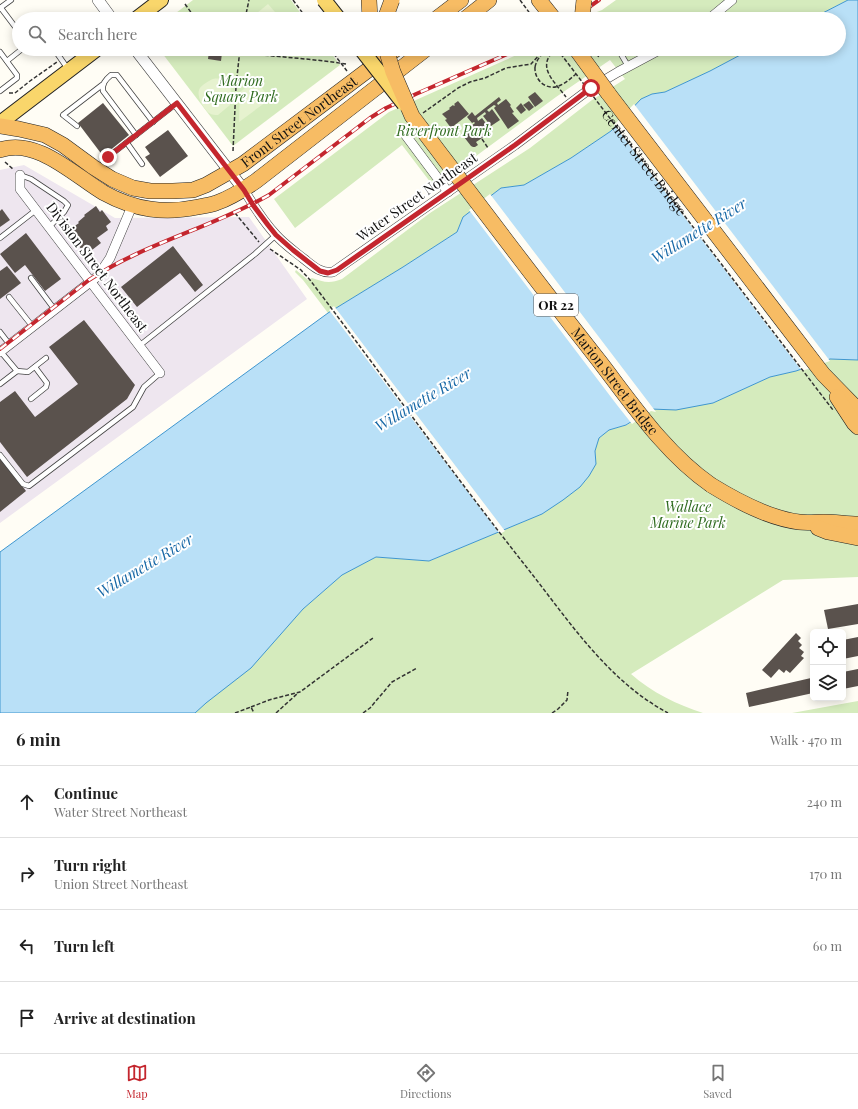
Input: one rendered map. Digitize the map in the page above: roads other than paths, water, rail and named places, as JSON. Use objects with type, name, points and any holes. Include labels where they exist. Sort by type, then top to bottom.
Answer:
[{"type":"highway","points":[[369,0],[370,12]]},
{"type":"highway","points":[[388,12],[392,0]]},
{"type":"highway","points":[[445,12],[461,0]]},
{"type":"highway","points":[[474,12],[490,0]]},
{"type":"highway","points":[[539,0],[548,12]]},
{"type":"highway","points":[[583,12],[584,0]]},
{"type":"highway","name":"Front Street Northeast","points":[[0,125],[45,135],[63,145],[112,179],[133,188],[157,191],[193,190],[206,185],[244,164],[354,80],[382,56]]},
{"type":"highway","name":"OR 22","points":[[389,56],[391,68],[417,115]]},
{"type":"highway","name":"Front Street Northeast","points":[[2,156],[5,148],[30,149],[61,164],[104,192],[132,206],[160,210],[189,209],[214,204],[244,190],[417,56]]},
{"type":"highway","name":"Center Street Bridge","points":[[581,56],[823,374],[858,410]]},
{"type":"highway","points":[[592,56],[608,93]]},
{"type":"highway","name":"Marion Street Bridge","points":[[417,115],[588,347],[656,434],[673,453],[700,477],[728,495],[762,512],[800,522],[858,524]]},
{"type":"highway","points":[[132,206],[136,202],[147,198],[157,191]]},
{"type":"highway","name":"Center Street Bridge","points":[[823,374],[840,404],[858,428]]},
{"type":"highway","points":[[800,522],[828,532],[858,538]]},
{"type":"main road","points":[[145,12],[161,0]]},
{"type":"main road","points":[[324,0],[333,12]]},
{"type":"main road","points":[[0,125],[88,56]]},
{"type":"main road","name":"Marion Street Bridge","points":[[368,56],[417,115]]},
{"type":"street","points":[[98,0],[107,12]]},
{"type":"street","points":[[717,12],[732,0]]},
{"type":"street","points":[[140,56],[244,190],[256,210],[276,235]]},
{"type":"street","name":"Water Street Northeast","points":[[276,235],[320,271],[328,273],[337,270],[515,145],[591,88],[647,56]]},
{"type":"street","points":[[402,128],[404,133],[448,192]]},
{"type":"street","name":"Division Street Northeast","points":[[20,175],[20,189],[160,373]]},
{"type":"street","points":[[1,352],[102,272],[110,258],[132,206]]},
{"type":"lane","points":[[11,0],[0,8],[12,23]]},
{"type":"lane","points":[[0,52],[18,75],[17,78],[0,91]]},
{"type":"lane","points":[[7,61],[13,56]]},
{"type":"lane","points":[[59,56],[69,70]]},
{"type":"lane","points":[[622,56],[628,66]]},
{"type":"lane","points":[[77,126],[63,115],[102,85],[111,75],[117,75],[153,122]]},
{"type":"lane","points":[[102,85],[102,91],[136,135]]},
{"type":"lane","points":[[108,157],[177,103]]},
{"type":"lane","points":[[126,143],[142,164]]},
{"type":"lane","points":[[20,175],[31,179],[68,205],[64,212],[49,227]]},
{"type":"lane","points":[[0,238],[36,210]]},
{"type":"lane","points":[[139,346],[255,254],[276,235]]},
{"type":"lane","points":[[31,278],[55,310]]},
{"type":"lane","points":[[9,297],[33,327]]},
{"type":"lane","points":[[0,332],[10,345]]},
{"type":"lane","points":[[1,352],[17,371]]},
{"type":"lane","points":[[0,384],[17,371],[28,372],[46,358]]},
{"type":"lane","points":[[32,399],[46,387],[47,383],[35,367]]},
{"type":"lane","points":[[0,455],[23,484],[30,486],[133,408],[144,387],[160,373]]},
{"type":"water","name":"Willamette River","points":[[848,0],[858,0],[858,360],[830,359],[796,371],[770,377],[713,403],[676,410],[651,409],[626,425],[609,430],[599,438],[595,451],[596,464],[589,476],[580,487],[563,500],[542,514],[429,561],[376,557],[342,575],[303,609],[251,668],[195,713],[0,713],[0,552],[328,313],[457,232],[463,217],[501,188],[524,185],[571,158],[611,131],[641,99],[652,94],[665,92],[738,56],[846,56],[846,12],[825,12]]},
{"type":"railway","points":[[582,12],[599,0]]},
{"type":"railway","points":[[0,349],[89,280],[110,267],[247,207],[269,195],[370,118],[386,108],[503,56]]},
{"type":"park label","name":"Marion Square Park","points":[[241,90]]},
{"type":"park label","name":"Riverfront Park","points":[[444,131]]},
{"type":"park label","name":"Wallace Marine Park","points":[[688,516]]}]
